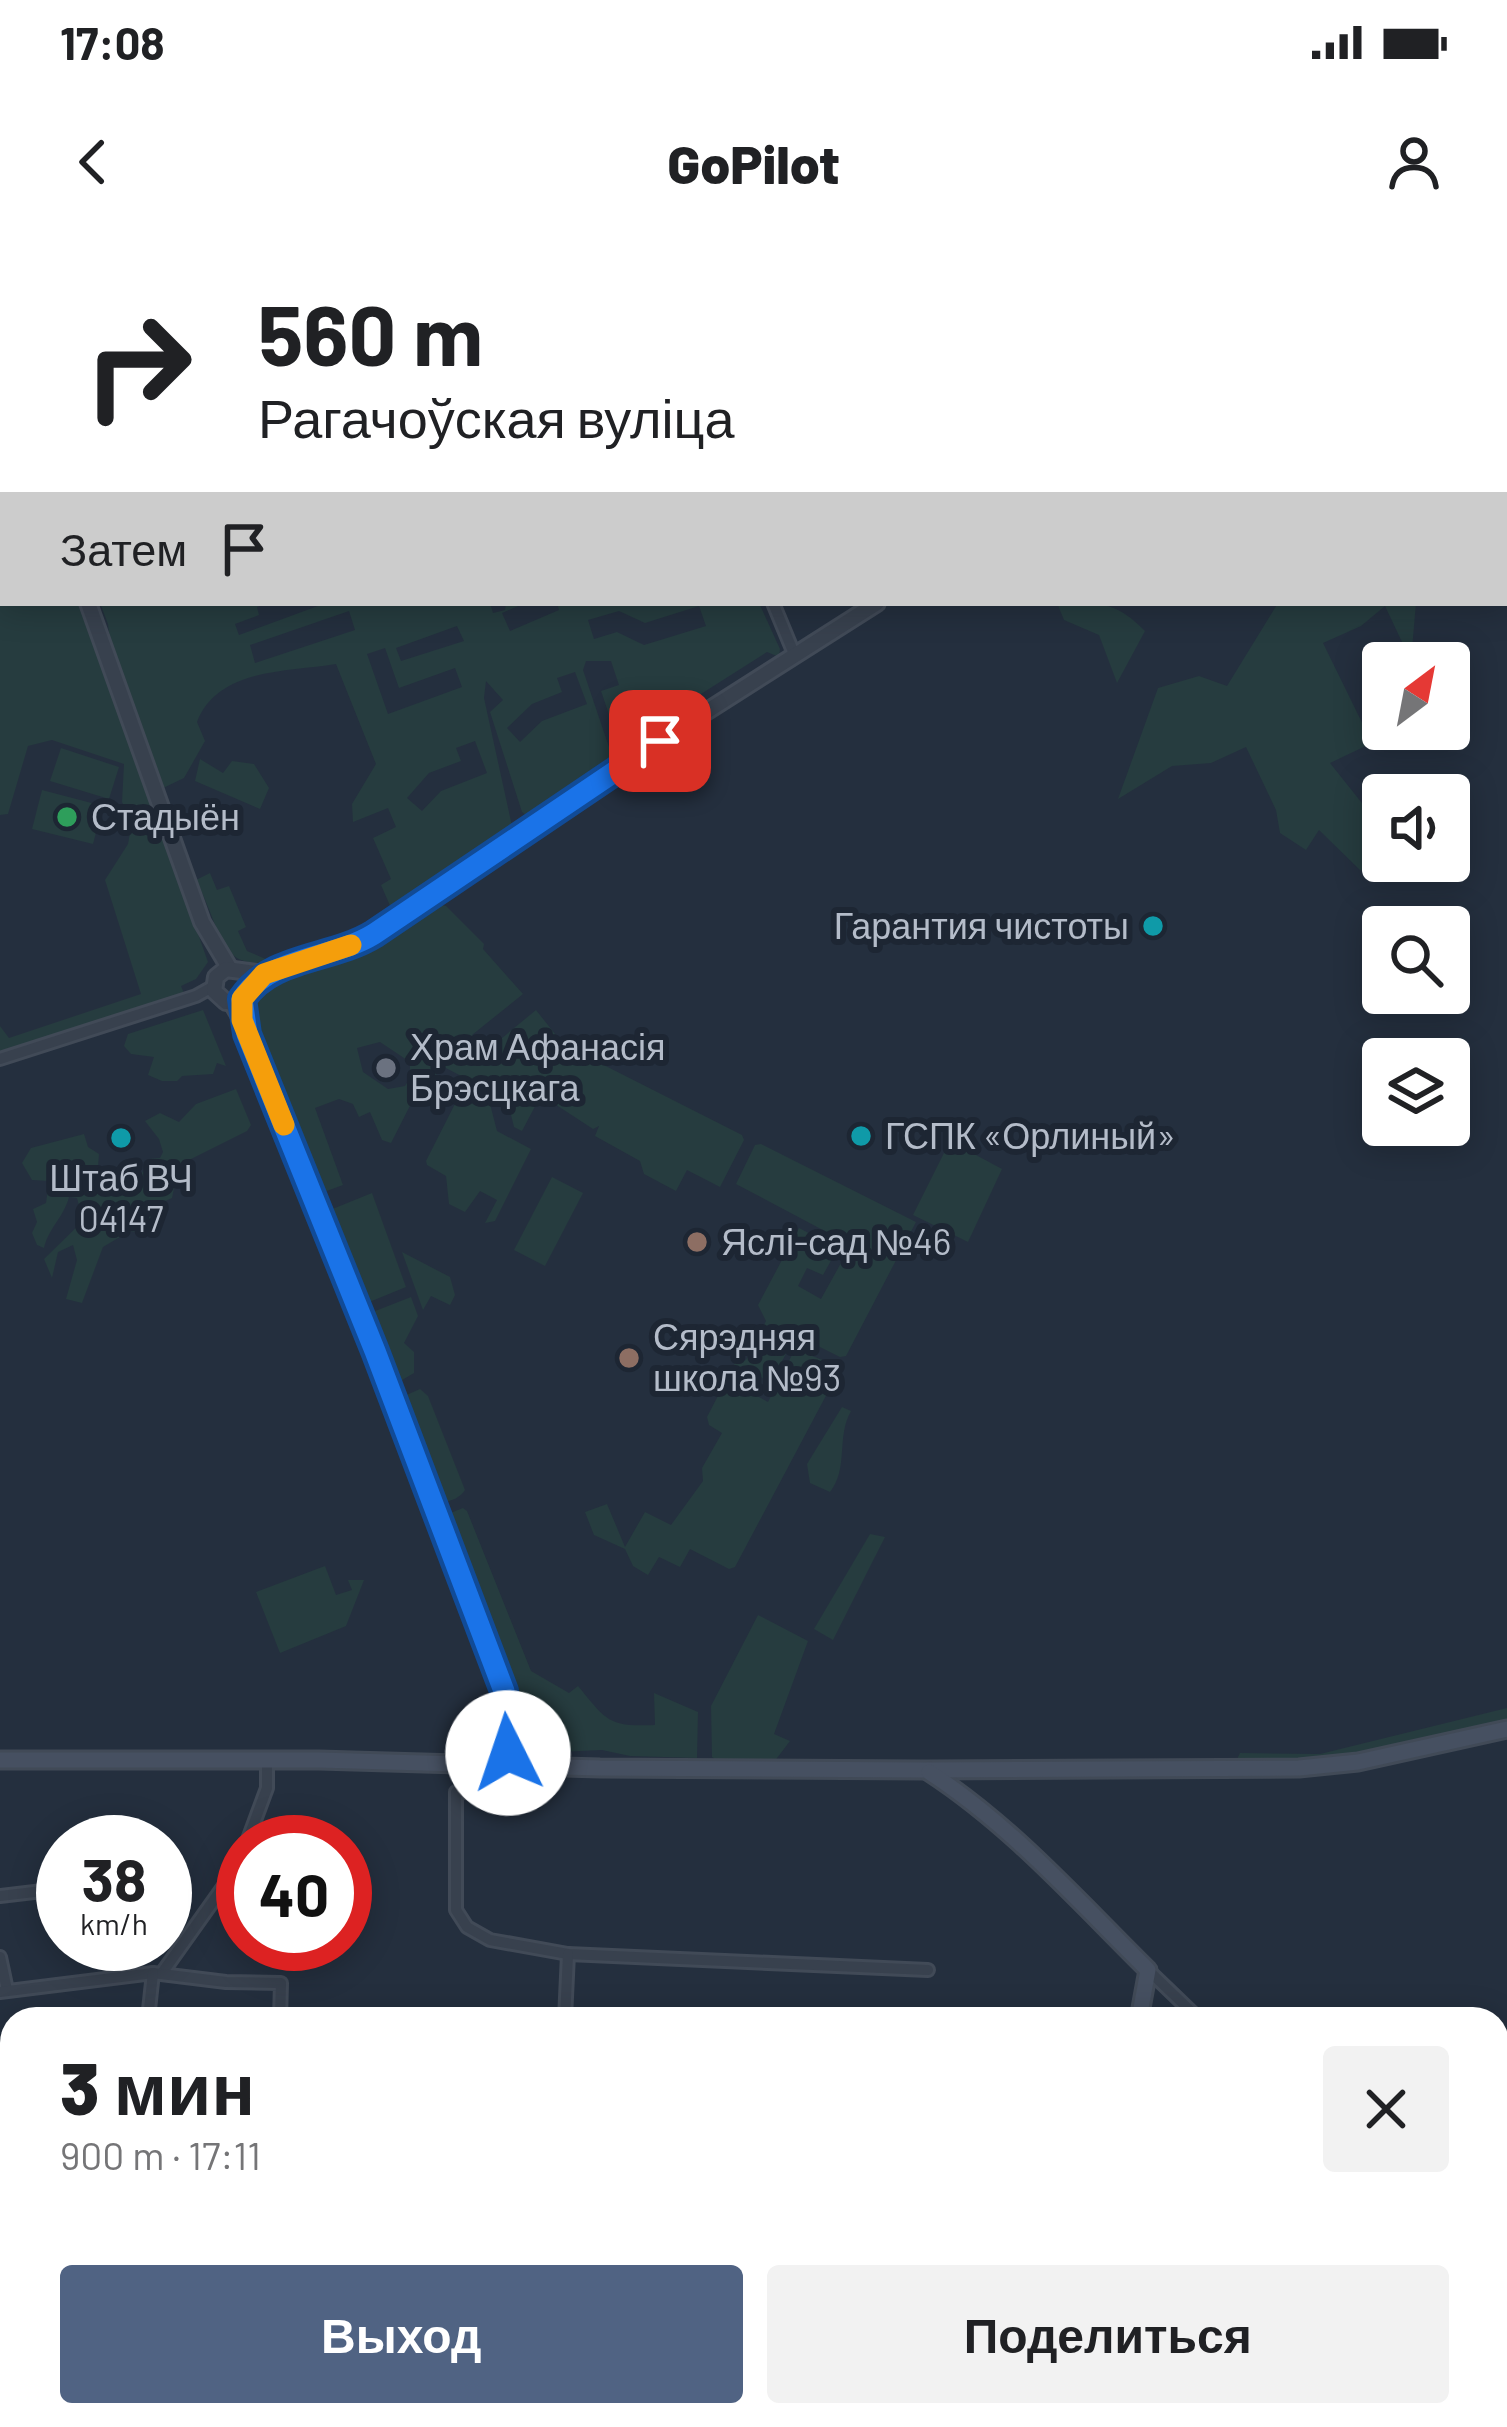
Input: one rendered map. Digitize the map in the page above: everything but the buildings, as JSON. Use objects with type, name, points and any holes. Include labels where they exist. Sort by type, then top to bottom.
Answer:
[{"type":"main road","points":[[0,1760],[926,1770],[1299,1768],[1358,1762],[1507,1729]]},
{"type":"main road","points":[[926,1770],[1007,1831],[1148,1970],[1141,2007]]},
{"type":"street","points":[[89,606],[196,906],[504,1691],[509,1740],[505,1792],[456,1792],[456,1910],[460,1920],[490,1940],[568,1954],[928,1970]]},
{"type":"street","points":[[774,606],[795,656]]},
{"type":"street","points":[[0,1059],[364,940],[562,804],[872,606]]},
{"type":"street","points":[[258,1815],[267,1788],[267,1760]]},
{"type":"street","points":[[0,1896],[36,1892]]},
{"type":"street","points":[[151,2007],[158,1973],[216,1896]]},
{"type":"street","points":[[566,2007],[568,1954]]},
{"type":"street","points":[[0,1957],[4,1991],[158,1973],[226,1982],[281,1982],[280,2007]]},
{"type":"street","points":[[1148,1970],[1187,2007]]},
{"type":"green space","points":[[0,606],[82,606],[208,962],[196,979],[181,986],[186,998],[0,1058],[0,1026],[9,1038],[141,994],[105,880],[128,844],[132,821],[122,802],[124,764],[52,740],[28,746],[8,814],[0,815]]},
{"type":"green space","points":[[101,606],[259,606],[259,615],[235,624],[239,635],[318,606],[491,606],[493,613],[518,606],[502,613],[510,631],[559,610],[558,606],[699,606],[760,606],[780,649],[779,657],[767,652],[701,694],[700,702],[629,751],[619,744],[601,691],[619,685],[611,661],[586,661],[583,670],[613,759],[527,816],[490,712],[503,700],[486,681],[484,698],[512,826],[397,912],[381,885],[391,879],[373,838],[396,827],[388,808],[353,822],[352,804],[376,764],[336,664],[256,676],[221,691],[197,722],[205,741],[184,778],[161,789],[112,660]],"holes":[[[699,606],[706,626],[644,645],[617,632],[594,639],[588,620],[619,611],[645,623]],[[349,611],[355,630],[255,663],[250,645]],[[457,626],[464,641],[401,661],[396,648]],[[385,648],[399,688],[455,668],[462,687],[388,714],[367,654]],[[575,672],[587,704],[542,721],[520,742],[507,728],[532,704],[562,692],[557,678]],[[475,741],[487,773],[441,791],[422,811],[407,798],[429,773],[461,761],[456,748]]]},
{"type":"green space","points":[[1058,606],[1107,606],[1145,631],[1117,683],[1099,635],[1064,620]]},
{"type":"green space","points":[[1276,606],[1385,606],[1361,626],[1323,643],[1362,723],[1362,748],[1330,763],[1362,803],[1361,871],[1319,830],[1306,850],[1280,833],[1276,810],[1246,747],[1211,763],[1172,766],[1118,799],[1158,688],[1199,676],[1227,686]]},
{"type":"green space","points":[[1385,606],[1416,606],[1413,642],[1402,642]]},
{"type":"green space","points":[[61,748],[119,767],[109,799],[50,781]]},
{"type":"green space","points":[[200,759],[223,773],[232,761],[254,764],[269,788],[260,809],[195,781]]},
{"type":"green space","name":"Стадыён","points":[[42,790],[103,806],[93,844],[32,829]]},
{"type":"green space","points":[[210,873],[217,890],[229,886],[246,927],[238,931],[247,951],[268,960],[300,947],[304,955],[255,963],[230,952],[196,880]]},
{"type":"green space","points":[[438,904],[446,906],[523,994],[472,1035],[485,1052],[536,1010],[563,1044],[559,1052],[577,1061],[582,1054],[742,1135],[744,1140],[720,1187],[687,1170],[676,1191],[644,1174],[640,1161],[595,1136],[599,1126],[593,1129],[541,1095],[522,1131],[514,1127],[506,1095],[497,1097],[503,1084],[494,1080],[488,1090],[444,1067],[416,1094],[391,1143],[382,1140],[370,1112],[359,1117],[353,1104],[339,1099],[315,1108],[343,1185],[313,1196],[249,1017],[255,995],[270,983],[357,954]],"holes":[[[380,1042],[410,1062],[405,1086],[388,1089],[363,1072],[357,1048]]]},
{"type":"green space","points":[[203,1010],[226,1066],[217,1063],[213,1074],[162,1081],[148,1075],[154,1057],[131,1054],[124,1046],[128,1034]]},
{"type":"green space","points":[[236,1089],[251,1125],[247,1131],[187,1161],[176,1178],[172,1198],[161,1203],[161,1216],[103,1247],[82,1303],[66,1299],[77,1260],[73,1245],[58,1252],[52,1278],[44,1259],[83,1221],[77,1198],[69,1197],[44,1248],[37,1245],[32,1233],[37,1222],[33,1209],[46,1203],[49,1181],[32,1180],[22,1163],[31,1148],[84,1134],[88,1147],[99,1154],[97,1180],[142,1173],[149,1159],[160,1158],[163,1152],[145,1121],[160,1113],[179,1122],[196,1104]]},
{"type":"green space","points":[[470,1089],[489,1100],[497,1131],[531,1149],[495,1221],[485,1223],[497,1200],[480,1191],[465,1212],[449,1204],[446,1176],[426,1161],[462,1090]]},
{"type":"green space","points":[[950,1141],[1002,1169],[968,1242],[913,1215]]},
{"type":"green space","points":[[755,1145],[916,1222],[846,1356],[796,1335],[771,1382],[754,1374],[746,1390],[768,1402],[795,1349],[837,1366],[838,1373],[735,1567],[729,1569],[690,1549],[680,1567],[659,1557],[648,1575],[633,1566],[625,1549],[594,1535],[585,1512],[607,1504],[625,1547],[645,1512],[671,1525],[703,1481],[702,1468],[722,1433],[709,1425],[707,1417],[735,1363],[746,1360],[766,1321],[758,1305],[799,1228],[838,1248],[823,1275],[807,1268],[798,1286],[821,1299],[851,1245],[736,1184]]},
{"type":"green space","points":[[552,1177],[583,1193],[545,1266],[514,1250]]},
{"type":"green space","points":[[372,1193],[406,1287],[362,1305],[325,1212]]},
{"type":"green space","points":[[402,1252],[450,1277],[455,1295],[450,1305],[431,1296],[423,1310]]},
{"type":"green space","points":[[411,1297],[418,1316],[404,1343],[414,1352],[414,1373],[397,1383],[365,1315]]},
{"type":"green space","points":[[420,1389],[428,1396],[465,1490],[449,1501],[437,1500],[398,1403]]},
{"type":"green space","points":[[842,1407],[851,1411],[839,1473],[830,1492],[810,1483],[807,1464]]},
{"type":"green space","points":[[463,1508],[531,1671],[569,1693],[578,1686],[618,1723],[655,1725],[654,1693],[698,1712],[697,1758],[630,1756],[602,1750],[535,1753],[525,1748],[513,1686],[446,1521],[448,1514]]},
{"type":"green space","points":[[870,1534],[885,1537],[833,1640],[814,1629]]},
{"type":"green space","points":[[325,1566],[336,1595],[352,1590],[348,1580],[364,1580],[346,1626],[280,1653],[256,1592]]},
{"type":"green space","points":[[758,1615],[808,1641],[774,1734],[790,1741],[774,1762],[716,1760],[712,1757],[711,1706]]},
{"type":"green space","points":[[1507,1708],[1507,1729],[1358,1762],[1233,1767],[1240,1753],[1320,1754]]},
{"type":"slow traffic","points":[[284,1125],[242,1020],[242,999],[264,974],[351,945]]},
{"type":"place","name":"Стадыён","points":[[67,817]]},
{"type":"place","name":"Гарантия чистоты","points":[[1153,926]]},
{"type":"place","name":"Храм Афанасія Брэсцкага","points":[[386,1068]]},
{"type":"place","name":"ГСПК «Орлиный»","points":[[861,1136]]},
{"type":"place","name":"Штаб ВЧ 04147","points":[[121,1138]]},
{"type":"place","name":"Яслі-сад №46","points":[[697,1242]]},
{"type":"place","name":"Сярэдняя школа №93","points":[[629,1358]]},
{"type":"route","points":[[508,1753],[504,1691],[375,1351],[247,1034],[242,999],[264,974],[374,934],[660,741]]}]
